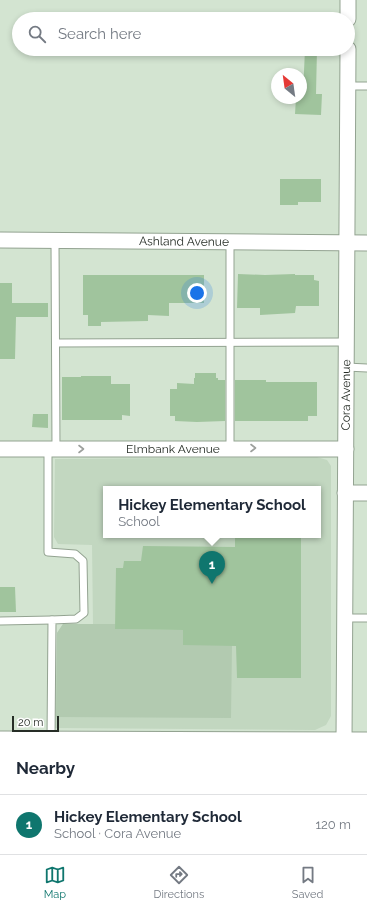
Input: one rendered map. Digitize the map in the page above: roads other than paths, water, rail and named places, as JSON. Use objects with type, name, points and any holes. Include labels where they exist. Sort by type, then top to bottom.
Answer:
[{"type":"street","points":[[348,0],[348,12]]},
{"type":"street","name":"Cora Avenue","points":[[344,741],[348,56]]},
{"type":"street","name":"Ashland Avenue","points":[[0,240],[367,243]]},
{"type":"street","name":"Elmbank Avenue","points":[[0,449],[346,449]]},
{"type":"street","points":[[346,493],[367,493]]},
{"type":"street","points":[[0,739],[367,740]]},
{"type":"lane","points":[[347,86],[367,86]]},
{"type":"lane","points":[[0,621],[76,620],[84,613],[83,561],[75,554],[48,552],[56,343],[55,241]]},
{"type":"lane","points":[[230,242],[230,448]]},
{"type":"lane","points":[[56,343],[346,342]]},
{"type":"lane","points":[[346,368],[367,368]]},
{"type":"lane","points":[[345,618],[367,618]]},
{"type":"lane","points":[[51,739],[52,620]]},
{"type":"place","name":"Hickey Elementary School","points":[[212,584]]}]
